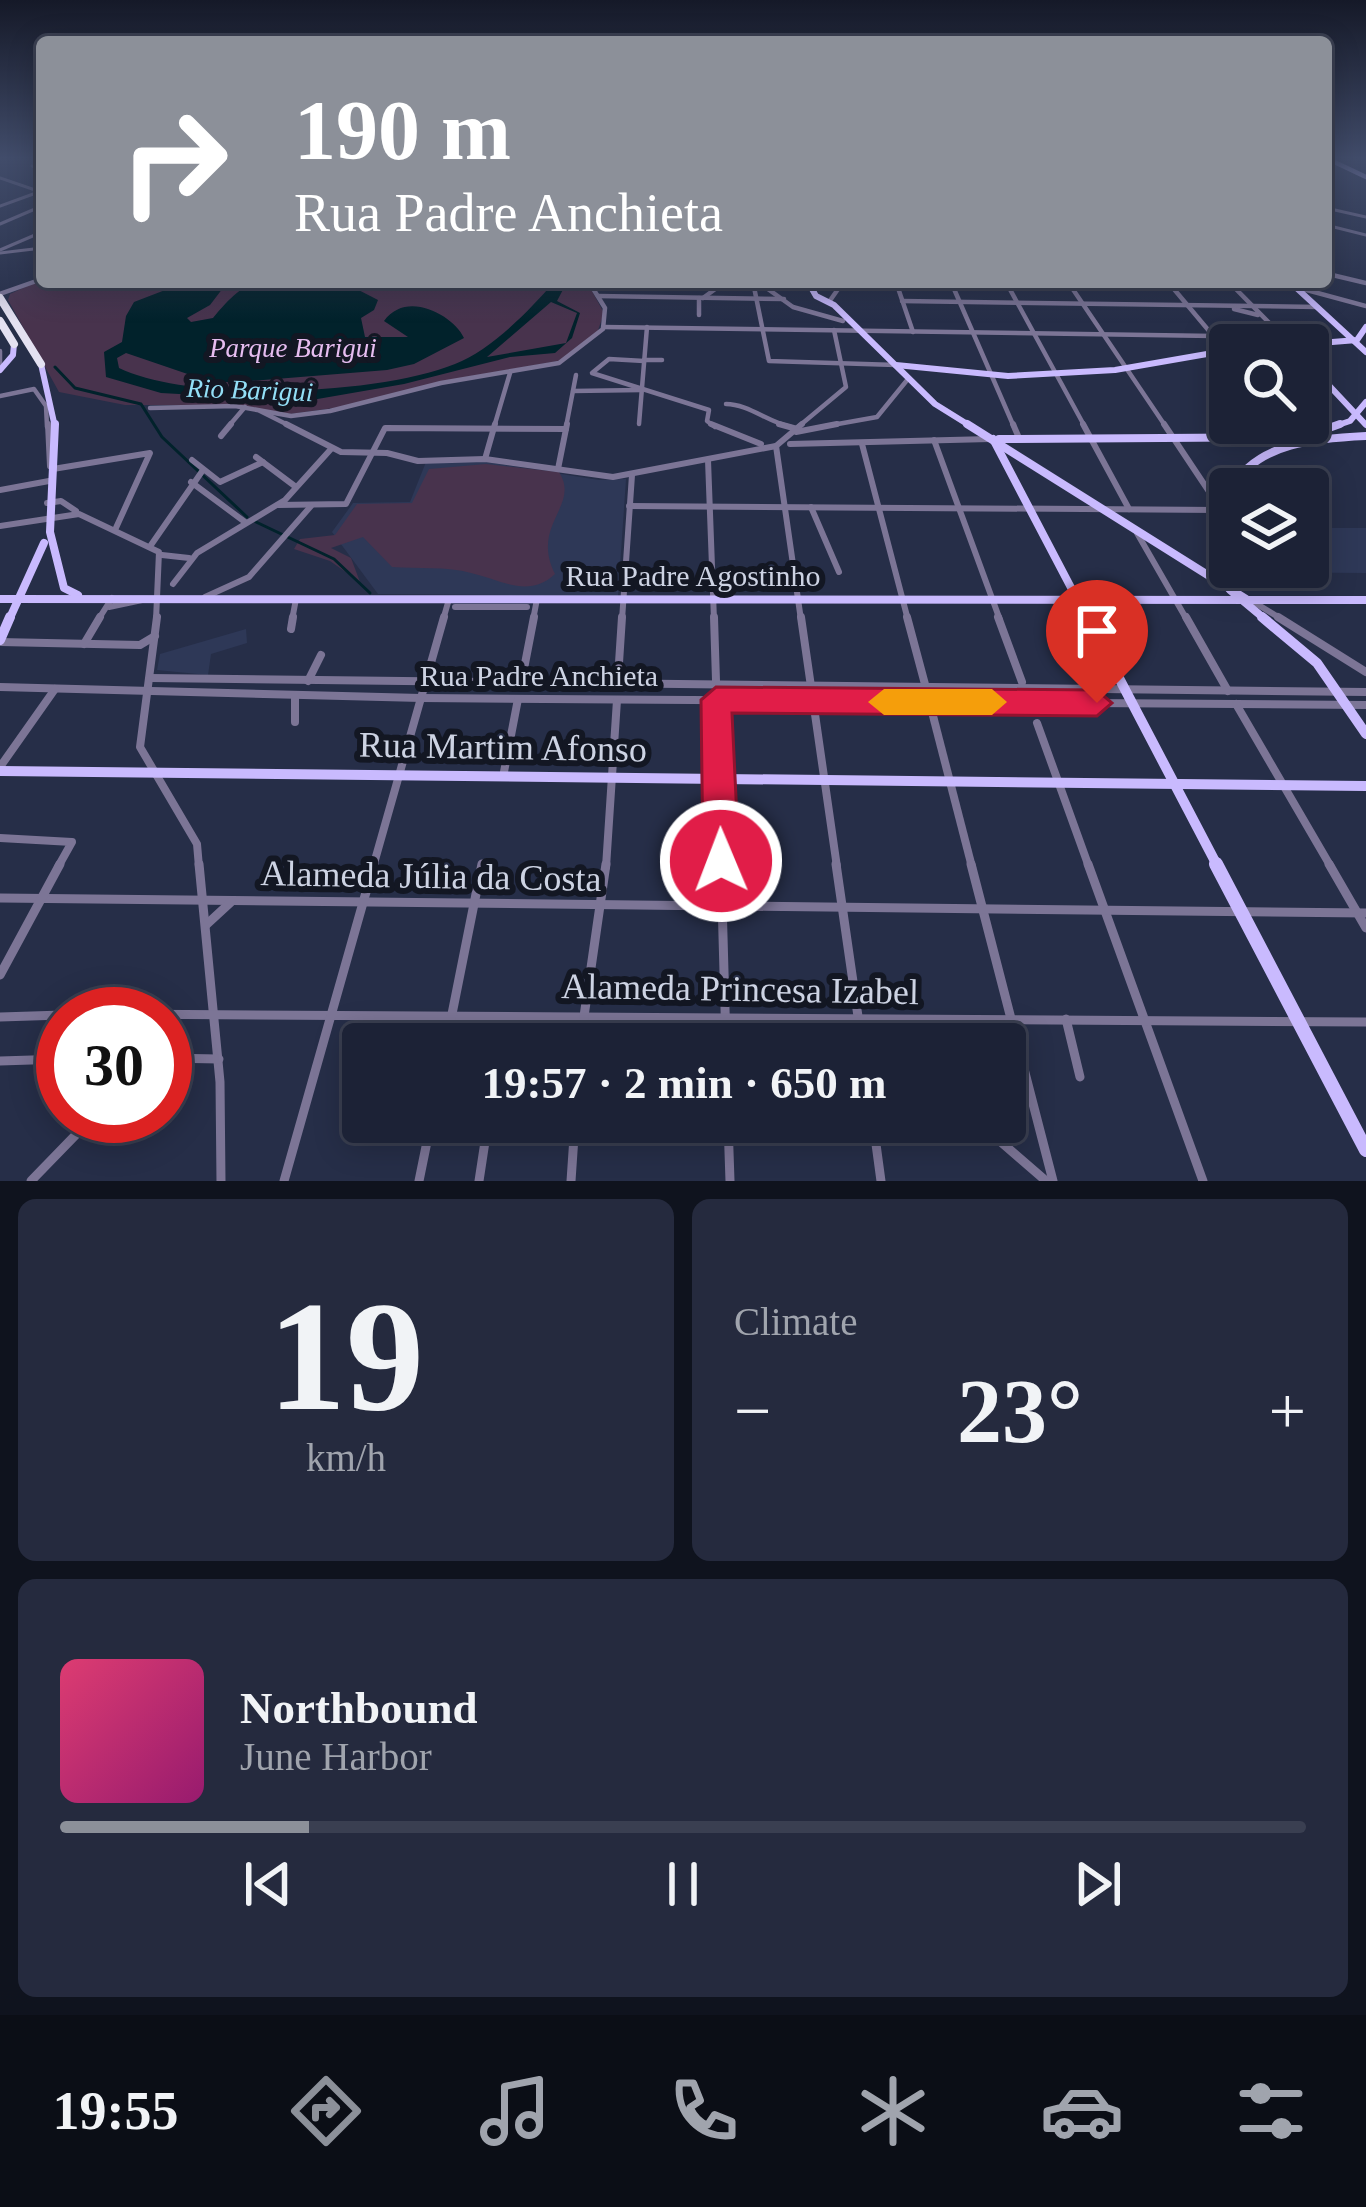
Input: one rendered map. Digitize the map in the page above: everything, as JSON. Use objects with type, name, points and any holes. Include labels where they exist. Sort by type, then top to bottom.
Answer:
[{"type":"highway","points":[[0,296],[43,368]]},
{"type":"highway","points":[[0,321],[14,344]]},
{"type":"main road","points":[[811,288],[942,409],[1239,596],[1315,661],[1366,734]]},
{"type":"main road","points":[[1298,288],[1366,348]]},
{"type":"main road","points":[[1298,288],[1355,340]]},
{"type":"main road","points":[[1329,342],[1355,340],[1366,327]]},
{"type":"main road","points":[[0,367],[11,358],[14,344]]},
{"type":"main road","points":[[896,365],[992,376],[1126,368],[1209,355]]},
{"type":"main road","points":[[43,368],[56,409],[47,502],[48,550],[64,588],[89,598]]},
{"type":"main road","points":[[1329,386],[1359,412],[1366,426]]},
{"type":"main road","points":[[1329,436],[1359,412]]},
{"type":"main road","points":[[1329,434],[1366,436]]},
{"type":"main road","points":[[998,445],[1016,438],[1209,438]]},
{"type":"main road","points":[[1249,468],[1289,444]]},
{"type":"main road","points":[[998,445],[1366,1150]]},
{"type":"main road","points":[[24,593],[48,532]]},
{"type":"main road","points":[[0,641],[48,550]]},
{"type":"main road","points":[[1238,588],[1239,596]]},
{"type":"main road","name":"Rua Padre Agostinho","points":[[0,599],[24,593],[457,603],[1239,596],[1361,600]]},
{"type":"main road","name":"Rua Martim Afonso","points":[[0,769],[1366,785]]},
{"type":"street","points":[[0,224],[33,212]]},
{"type":"street","points":[[1332,226],[1366,235]]},
{"type":"street","points":[[0,252],[36,235]]},
{"type":"street","points":[[0,252],[36,249]]},
{"type":"street","points":[[1332,274],[1366,283]]},
{"type":"street","points":[[0,296],[36,281]]},
{"type":"street","points":[[150,408],[245,407],[291,416],[330,412],[441,383],[510,374],[570,358],[603,327],[606,312],[593,288]]},
{"type":"street","points":[[633,296],[634,288]]},
{"type":"street","points":[[701,298],[716,288]]},
{"type":"street","points":[[756,288],[769,361],[896,365]]},
{"type":"street","points":[[768,288],[796,308],[843,320]]},
{"type":"street","points":[[829,302],[839,288]]},
{"type":"street","points":[[898,288],[913,332]]},
{"type":"street","points":[[954,288],[1016,438]]},
{"type":"street","points":[[1009,288],[1129,509]]},
{"type":"street","points":[[1072,288],[1209,488]]},
{"type":"street","points":[[1173,288],[1209,331]]},
{"type":"street","points":[[1235,288],[1271,324]]},
{"type":"street","points":[[1305,288],[1366,306]]},
{"type":"street","points":[[598,296],[784,299]]},
{"type":"street","points":[[699,315],[701,298]]},
{"type":"street","points":[[902,301],[1318,308]]},
{"type":"street","points":[[1234,309],[1262,316]]},
{"type":"street","points":[[603,327],[1209,337]]},
{"type":"street","points":[[639,424],[646,327]]},
{"type":"street","points":[[260,411],[331,449],[418,461],[485,460],[632,475],[776,446],[847,384],[834,330]]},
{"type":"street","points":[[0,351],[0,367]]},
{"type":"street","points":[[662,360],[609,359],[592,373],[709,410],[707,421],[718,430],[761,443]]},
{"type":"street","points":[[485,460],[510,374]]},
{"type":"street","points":[[558,469],[576,375]]},
{"type":"street","points":[[726,404],[741,404],[762,420],[794,430],[877,417],[908,379]]},
{"type":"street","points":[[0,396],[34,389],[41,393],[48,410],[50,468],[148,452],[115,530]]},
{"type":"street","points":[[573,391],[642,389]]},
{"type":"street","points":[[221,436],[245,407]]},
{"type":"street","points":[[278,505],[346,504],[382,429],[566,429]]},
{"type":"street","points":[[790,444],[934,440],[998,445]]},
{"type":"street","points":[[934,440],[1022,682]]},
{"type":"street","points":[[862,444],[926,688]]},
{"type":"street","points":[[776,446],[859,1023]]},
{"type":"street","points":[[172,584],[190,558],[278,505],[331,449]]},
{"type":"street","points":[[197,475],[220,482],[259,459],[297,488]]},
{"type":"street","points":[[192,460],[197,475],[245,523]]},
{"type":"street","points":[[708,460],[716,680]]},
{"type":"street","points":[[151,544],[197,475]]},
{"type":"street","points":[[619,678],[632,475]]},
{"type":"street","points":[[0,490],[49,481]]},
{"type":"street","points":[[47,502],[61,501],[159,552],[190,558]]},
{"type":"street","points":[[202,598],[249,578],[312,505]]},
{"type":"street","points":[[629,506],[1209,508]]},
{"type":"street","points":[[812,507],[839,572]]},
{"type":"street","points":[[0,526],[79,514]]},
{"type":"street","points":[[1136,531],[1228,691]]},
{"type":"street","points":[[159,552],[159,598],[140,747],[151,773],[194,837],[219,1059],[221,1181]]},
{"type":"street","points":[[159,579],[179,558]]},
{"type":"street","points":[[1239,596],[1366,672]]},
{"type":"street","points":[[84,644],[112,598]]},
{"type":"street","points":[[105,610],[146,598]]},
{"type":"street","points":[[291,629],[296,598]]},
{"type":"street","points":[[1361,600],[1366,613]]},
{"type":"street","points":[[284,1181],[425,684],[457,603]]},
{"type":"street","points":[[523,674],[527,603]]},
{"type":"street","points":[[0,641],[140,645],[155,636]]},
{"type":"street","points":[[308,681],[321,655]]},
{"type":"street","name":"Rua Padre Anchieta","points":[[150,678],[926,688],[1236,704],[1366,705]]},
{"type":"street","name":"Rua Padre Anchieta","points":[[0,687],[421,698],[808,701],[1366,692]]},
{"type":"street","points":[[847,687],[850,701]]},
{"type":"street","points":[[0,769],[55,689]]},
{"type":"street","points":[[295,695],[295,722]]},
{"type":"street","points":[[503,777],[518,699]]},
{"type":"street","points":[[582,1023],[603,904],[617,700]]},
{"type":"street","points":[[716,700],[725,1023]]},
{"type":"street","points":[[1236,704],[1362,913],[1366,928]]},
{"type":"street","points":[[932,712],[1050,1181]]},
{"type":"street","points":[[1036,723],[1203,1181]]},
{"type":"street","points":[[0,838],[73,842],[0,975]]},
{"type":"street","points":[[450,1023],[482,863]]},
{"type":"street","name":"Alameda Júlia da Costa","points":[[0,898],[1362,913]]},
{"type":"street","points":[[206,926],[216,911],[234,901]]},
{"type":"street","name":"Alameda Princesa Izabel","points":[[192,1012],[1366,1022]]},
{"type":"street","points":[[0,1017],[36,1016]]},
{"type":"street","points":[[1066,1019],[1080,1077]]},
{"type":"street","points":[[192,1058],[219,1059]]},
{"type":"street","points":[[0,1061],[36,1060]]},
{"type":"street","points":[[32,1181],[68,1143]]},
{"type":"street","points":[[419,1181],[427,1143]]},
{"type":"street","points":[[479,1181],[485,1143]]},
{"type":"street","points":[[571,1181],[574,1143]]},
{"type":"street","points":[[729,1143],[730,1181]]},
{"type":"street","points":[[876,1143],[881,1181]]},
{"type":"street","points":[[999,1143],[1031,1175],[1050,1181]]},
{"type":"shaded area","points":[[170,288],[223,288],[210,305],[187,318],[191,322],[213,318],[245,288],[355,288],[378,300],[374,310],[361,318],[365,337],[408,337],[384,321],[405,307],[417,307],[451,322],[464,338],[414,364],[387,370],[237,382],[211,382],[126,353],[117,358],[119,368],[151,379],[286,391],[381,383],[455,364],[496,340],[548,288],[564,288],[557,301],[580,313],[572,338],[555,353],[510,357],[404,384],[306,401],[161,393],[106,377],[104,352],[122,342],[126,316],[134,302]],"holes":[[[551,302],[577,313],[566,343],[487,357]]]},
{"type":"shaded area","points":[[426,462],[486,462],[599,480],[626,479],[618,596],[378,594],[332,532],[353,503],[410,502]]},
{"type":"shaded area","points":[[1329,528],[1366,528],[1366,573],[1329,573]]},
{"type":"shaded area","points":[[246,629],[247,643],[211,654],[208,675],[157,670],[160,654]]},
{"type":"green space","name":"Parque Barigui","points":[[36,282],[36,288],[590,288],[604,313],[596,336],[564,360],[449,380],[356,405],[290,414],[236,405],[125,405],[59,392],[8,300],[10,294]]},
{"type":"green space","points":[[486,464],[559,472],[564,495],[548,542],[555,574],[545,581],[525,587],[462,571],[392,567],[363,537],[331,548],[351,558],[360,582],[330,561],[294,549],[300,539],[335,535],[357,504],[412,503],[429,469]]},
{"type":"waterway","points":[[55,367],[75,388],[141,404],[162,437],[247,517]]},
{"type":"waterway","points":[[256,522],[334,559],[370,593]]},
{"type":"slow traffic","points":[[884,702],[992,702]]},
{"type":"route","points":[[721,861],[716,700],[1097,703]]},
{"type":"water label","name":"Rio Barigui","points":[[250,390]]}]
